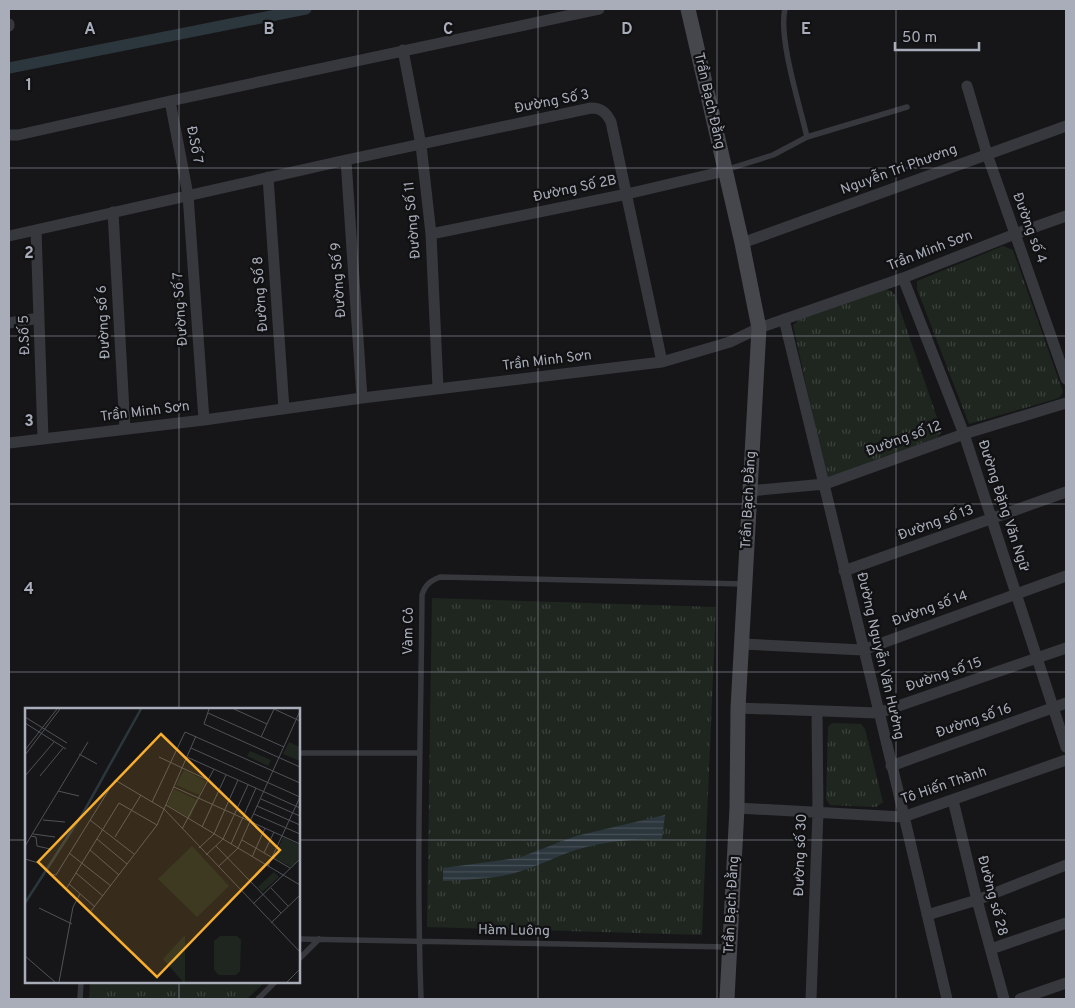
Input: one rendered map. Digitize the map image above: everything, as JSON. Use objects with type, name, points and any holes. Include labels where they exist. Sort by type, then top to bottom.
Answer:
[{"type":"street","points":[[9,135],[18,135],[599,9]]},
{"type":"street","name":"Trần Bạch Đằng","points":[[688,9],[742,243],[759,328],[738,708],[737,808],[727,999]]},
{"type":"street","name":"Đường Số 11","points":[[404,50],[421,145],[431,234],[438,388]]},
{"type":"street","name":"Đường số 4","points":[[967,86],[986,154],[1066,379]]},
{"type":"street","name":"Đ.Số 7","points":[[170,101],[188,195]]},
{"type":"street","name":"Đường Số 3","points":[[421,145],[598,108],[603,110],[611,122],[627,194]]},
{"type":"street","name":"Nguyễn Tri Phương","points":[[742,243],[1066,126]]},
{"type":"street","points":[[9,236],[268,177],[421,145]]},
{"type":"street","name":"Đường Số 9","points":[[346,160],[362,398]]},
{"type":"street","name":"Đường Số 2B","points":[[431,234],[627,194],[725,171]]},
{"type":"street","name":"Đường Số 8","points":[[268,177],[284,409]]},
{"type":"street","points":[[627,194],[662,362]]},
{"type":"street","name":"Đường Số 7","points":[[188,195],[204,420]]},
{"type":"street","name":"Đường số 6","points":[[113,212],[125,429]]},
{"type":"street","name":"Trần Minh Sơn","points":[[9,443],[204,420],[438,388],[662,362],[730,342],[759,328],[903,278],[1066,216]]},
{"type":"street","name":"Đ.Số 5","points":[[36,230],[44,439]]},
{"type":"street","name":"Đường Đặng Văn Ngữ","points":[[903,278],[964,434],[1066,747]]},
{"type":"street","points":[[9,322],[39,318]]},
{"type":"street","name":"Đường Nguyễn Văn Hưởng","points":[[784,319],[947,999]]},
{"type":"street","name":"Đường số 12","points":[[749,491],[825,484],[964,434],[1066,403]]},
{"type":"street","name":"Đường số 13","points":[[844,571],[1066,492]]},
{"type":"street","name":"Đường số 14","points":[[742,644],[863,650],[1066,576]]},
{"type":"street","name":"Đường số 15","points":[[738,708],[878,713],[1066,648]]},
{"type":"street","name":"Đường số 16","points":[[891,766],[1066,703]]},
{"type":"street","name":"Đường số 30","points":[[811,999],[818,812],[817,712]]},
{"type":"street","name":"Tô Hiến Thành","points":[[737,808],[903,817],[1066,760]]},
{"type":"street","name":"Đường số 28","points":[[953,800],[976,900],[1004,999]]},
{"type":"street","points":[[927,914],[976,900],[1066,865]]},
{"type":"street","points":[[991,949],[1066,923]]},
{"type":"street","points":[[1020,999],[1066,983]]},
{"type":"lane","points":[[785,9],[782,18],[787,52],[807,138]]},
{"type":"lane","points":[[725,171],[773,155],[807,138],[907,106]]},
{"type":"lane","name":"Vàm Cỏ","points":[[421,999],[419,941],[420,753],[422,595],[425,586],[432,580],[440,577],[744,584]]},
{"type":"lane","points":[[300,753],[420,753]]},
{"type":"lane","name":"Hàm Luông","points":[[300,939],[729,947]]},
{"type":"lane","points":[[300,958],[318,939]]},
{"type":"lane","points":[[80,999],[81,983]]},
{"type":"lane","points":[[258,999],[275,983]]},
{"type":"green space","points":[[1003,246],[1013,250],[1063,392],[1056,399],[969,424],[917,289],[917,281]]},
{"type":"green space","points":[[885,289],[895,295],[942,432],[937,438],[883,457],[832,479],[826,476],[793,325],[800,319]]},
{"type":"green space","points":[[432,598],[716,607],[702,935],[427,927]]},
{"type":"green space","points":[[832,723],[861,724],[865,729],[883,802],[876,807],[830,805],[826,799],[828,727]]},
{"type":"green space","points":[[90,983],[264,983],[247,999],[89,999]]},
{"type":"shaded area","points":[[665,815],[662,839],[610,842],[579,849],[529,869],[511,874],[443,881],[443,868],[518,858],[576,836]]},
{"type":"waterway","points":[[9,68],[306,9]]}]
